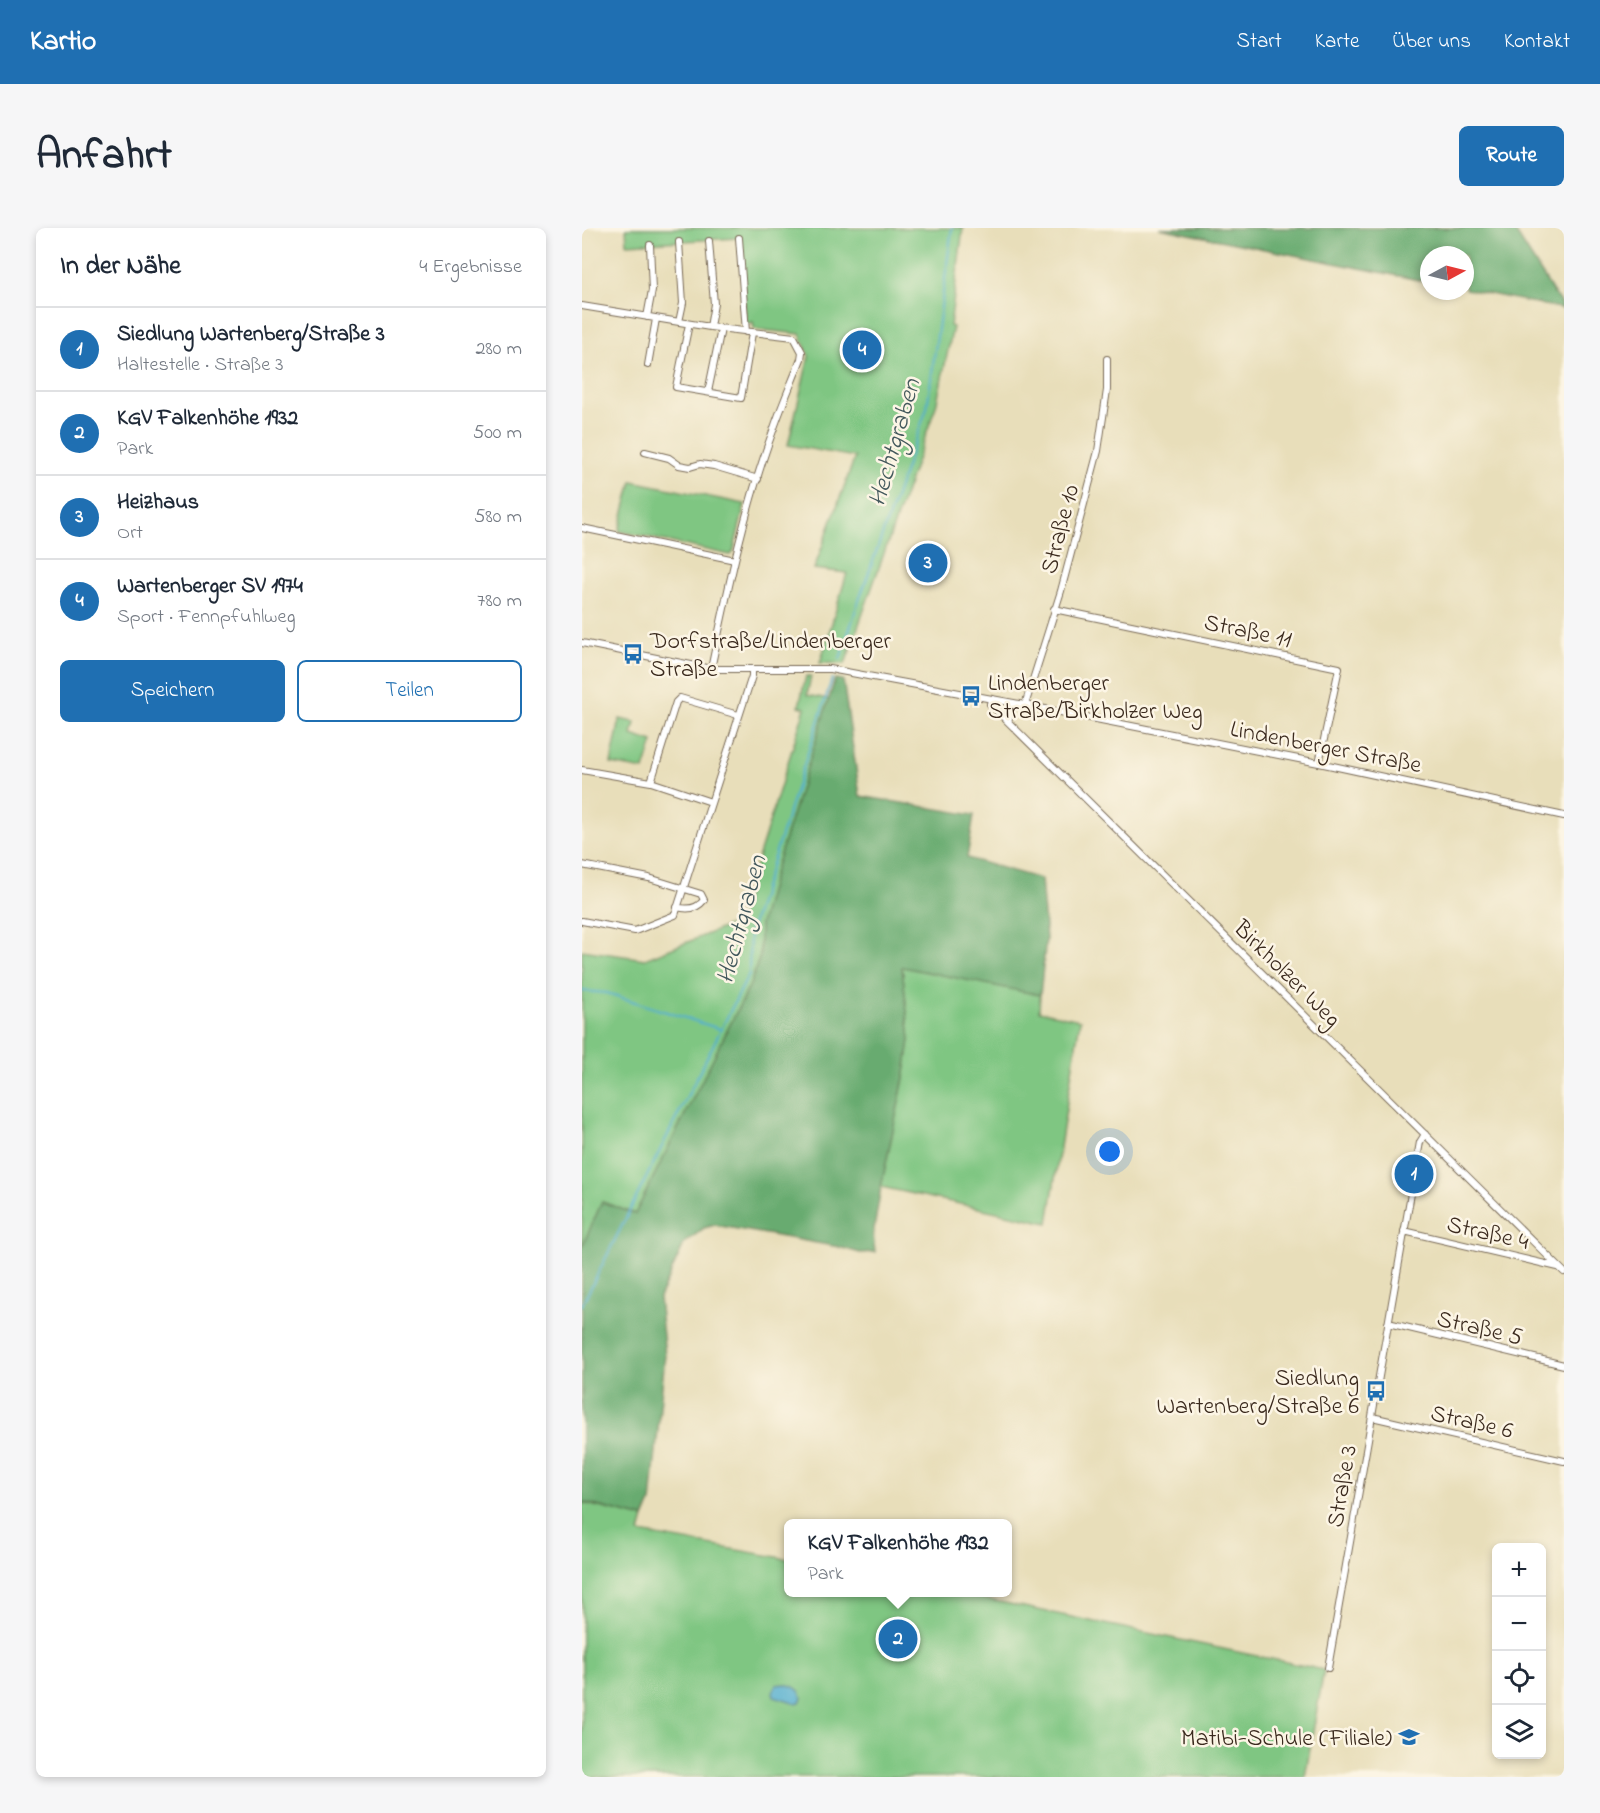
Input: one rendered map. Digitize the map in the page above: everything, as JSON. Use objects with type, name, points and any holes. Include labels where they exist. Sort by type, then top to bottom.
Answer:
[{"type":"street","points":[[688,324],[676,387],[741,398],[749,333],[739,238]]},
{"type":"street","points":[[679,242],[683,303],[679,322]]},
{"type":"street","points":[[709,242],[714,304],[710,327]]},
{"type":"street","points":[[647,317],[652,290],[650,245]]},
{"type":"street","points":[[582,306],[721,329],[794,337],[802,352],[758,479],[735,560],[711,669]]},
{"type":"street","points":[[648,365],[656,319]]},
{"type":"street","points":[[708,392],[721,329]]},
{"type":"street","name":"Straße 10","points":[[1025,705],[1061,591],[1098,451],[1107,390],[1107,359]]},
{"type":"street","points":[[645,452],[669,458],[680,465],[714,466],[758,479]]},
{"type":"street","points":[[582,528],[735,560]]},
{"type":"street","name":"Straße 11","points":[[1054,609],[1339,668],[1319,763]]},
{"type":"street","name":"Lindenberger Straße","points":[[582,643],[711,669],[830,669],[1319,763],[1564,816]]},
{"type":"street","points":[[582,921],[635,931],[675,915],[752,670]]},
{"type":"street","points":[[651,782],[676,702],[680,698],[738,715]]},
{"type":"street","name":"Birkholzer Weg","points":[[991,699],[990,704],[1563,1269]]},
{"type":"street","points":[[1008,721],[1014,703]]},
{"type":"street","points":[[582,770],[651,782],[711,802]]},
{"type":"street","points":[[582,864],[649,878],[701,894],[704,900],[701,904],[687,910],[677,907]]},
{"type":"street","name":"Straße 3","points":[[1328,1668],[1420,1142],[1425,1134]]},
{"type":"street","name":"Straße 4","points":[[1404,1231],[1563,1269]]},
{"type":"street","name":"Straße 5","points":[[1388,1323],[1564,1365]]},
{"type":"street","name":"Straße 6","points":[[1372,1417],[1564,1461]]},
{"type":"green space","points":[[626,228],[963,228],[950,326],[953,327],[936,406],[845,664],[820,663],[847,573],[814,569],[855,457],[788,445],[809,356],[800,334],[754,329],[753,322],[746,324],[740,238],[627,244]]},
{"type":"green space","points":[[1159,228],[1513,228],[1564,309],[1474,291],[1474,246],[1420,246],[1420,280]]},
{"type":"green space","points":[[632,481],[745,504],[733,553],[730,555],[619,531]]},
{"type":"green space","points":[[806,676],[811,676],[807,695],[829,699],[776,867],[760,925],[760,956],[750,985],[635,1214],[602,1202],[582,1247],[582,950],[645,959],[738,922],[805,708],[799,706]]},
{"type":"green space","points":[[835,679],[843,680],[860,796],[974,815],[967,858],[1041,879],[1046,939],[1040,995],[902,967],[910,1040],[873,1235],[875,1252],[860,1253],[839,1247],[715,1225],[704,1228],[684,1244],[659,1298],[665,1355],[651,1503],[644,1518],[582,1502],[582,1247],[602,1202],[635,1214],[750,985],[760,956],[760,925],[776,867]]},
{"type":"green space","points":[[620,719],[635,722],[632,735],[653,742],[644,770],[611,764]]},
{"type":"green space","points":[[902,966],[1040,995],[1039,1011],[1080,1020],[1048,1223],[881,1187],[910,1040]]},
{"type":"green space","points":[[582,1503],[644,1518],[640,1533],[784,1558],[784,1597],[976,1597],[1324,1670],[1305,1777],[582,1777]]},
{"type":"water","points":[[785,1684],[798,1690],[802,1698],[800,1702],[796,1703],[774,1696],[776,1685]]},
{"type":"waterway","name":"Hechtgraben","points":[[840,659],[927,408],[952,228]]},
{"type":"waterway","name":"Hechtgraben","points":[[582,1305],[749,974],[750,931],[832,679]]},
{"type":"waterway","name":"Hechtgraben","points":[[582,991],[607,993],[720,1029]]},
{"type":"place","name":"Wartenberger SV 1974","points":[[862,350]]},
{"type":"place","name":"Heizhaus","points":[[928,563]]},
{"type":"place","name":"Dorfstraße/Lindenberger Straße","points":[[633,654]]},
{"type":"place","name":"Lindenberger Straße/Birkholzer Weg","points":[[971,696]]},
{"type":"place","name":"Siedlung Wartenberg/Straße 3","points":[[1414,1174]]},
{"type":"place","name":"Siedlung Wartenberg/Straße 6","points":[[1376,1391]]},
{"type":"place","name":"KGV Falkenhöhe 1932","points":[[898,1639]]},
{"type":"place","name":"Matibi-Schule (Filiale)","points":[[1409,1737]]}]
